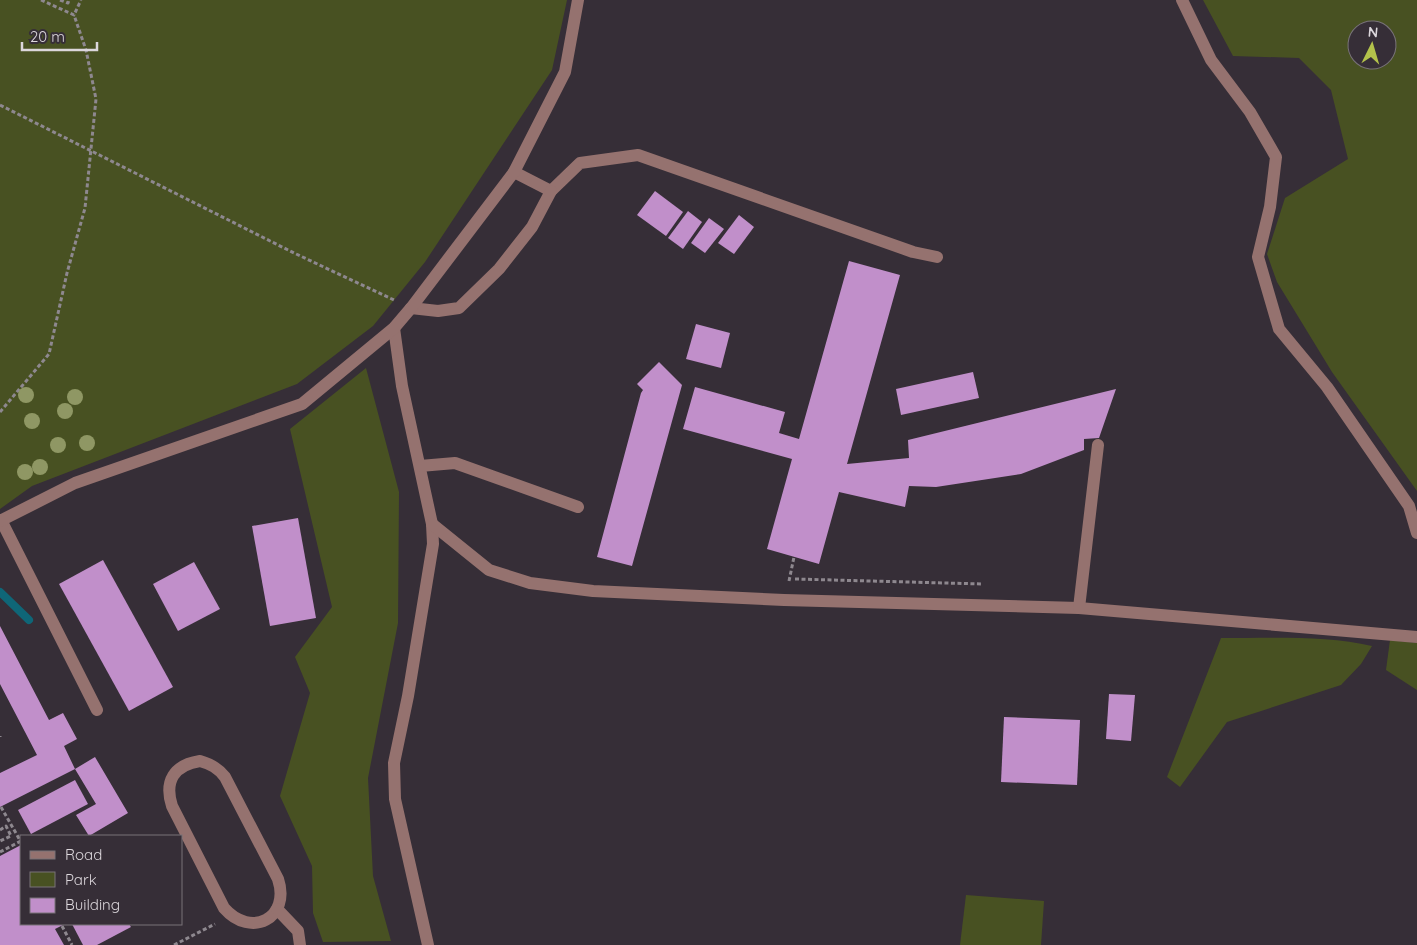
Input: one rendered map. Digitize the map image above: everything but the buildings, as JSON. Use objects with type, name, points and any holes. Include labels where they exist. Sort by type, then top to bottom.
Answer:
[{"type":"lane","points":[[96,710],[0,521],[75,482],[302,404],[394,328],[514,172],[565,72],[578,0]]},
{"type":"lane","points":[[1182,0],[1211,60],[1250,112],[1276,157],[1270,207],[1258,257],[1280,329],[1327,386],[1409,506],[1417,533]]},
{"type":"lane","points":[[411,308],[438,311],[459,308],[499,269],[532,227],[551,190],[580,163],[638,155],[913,252],[937,256]]},
{"type":"lane","points":[[514,172],[551,190]]},
{"type":"lane","points":[[394,328],[402,386],[432,524],[433,544],[408,696],[394,763],[395,799],[428,945]]},
{"type":"lane","points":[[1079,608],[1098,445]]},
{"type":"lane","points":[[420,466],[455,463],[578,507]]},
{"type":"lane","points":[[432,524],[489,570],[530,583],[593,591],[784,600],[1079,608],[1417,637]]},
{"type":"lane","points":[[200,761],[210,764],[219,769],[225,777],[278,879],[281,889],[281,899],[277,909],[270,917],[261,922],[240,922],[231,916],[220,899],[168,796],[173,776],[180,768],[189,763],[200,761]]},
{"type":"lane","points":[[277,909],[298,931],[300,945]]},
{"type":"path","points":[[41,0],[74,15]]},
{"type":"path","points":[[60,0],[68,3],[69,0]]},
{"type":"path","points":[[0,412],[49,354],[67,273],[85,208],[96,99],[86,50],[74,15],[81,0]]},
{"type":"path","points":[[0,105],[411,308]]},
{"type":"path","points":[[784,600],[794,557]]},
{"type":"path","points":[[1,807],[20,840]]},
{"type":"path","points":[[0,817],[6,814]]},
{"type":"path","points":[[0,830],[6,826],[11,836],[0,841]]},
{"type":"path","points":[[0,852],[20,842]]},
{"type":"path","points":[[174,945],[231,916]]},
{"type":"path","points":[[62,926],[72,945]]},
{"type":"green space","points":[[0,0],[567,0],[552,70],[425,262],[373,326],[297,384],[32,486],[0,509]]},
{"type":"green space","points":[[1203,0],[1417,0],[1417,491],[1332,372],[1277,282],[1267,254],[1285,198],[1348,159],[1331,90],[1299,58],[1233,56]]},
{"type":"green space","points":[[366,368],[399,492],[398,623],[368,778],[373,876],[391,941],[323,942],[313,913],[312,866],[280,796],[310,693],[295,657],[332,607],[290,429]]},
{"type":"green space","points":[[1221,638],[1336,640],[1372,646],[1361,664],[1341,685],[1227,722],[1180,787],[1167,777]]},
{"type":"green space","points":[[1390,640],[1417,643],[1417,690],[1386,670]]},
{"type":"green space","points":[[966,895],[1044,901],[1041,945],[960,945]]},
{"type":"waterway","points":[[0,592],[29,620]]}]
